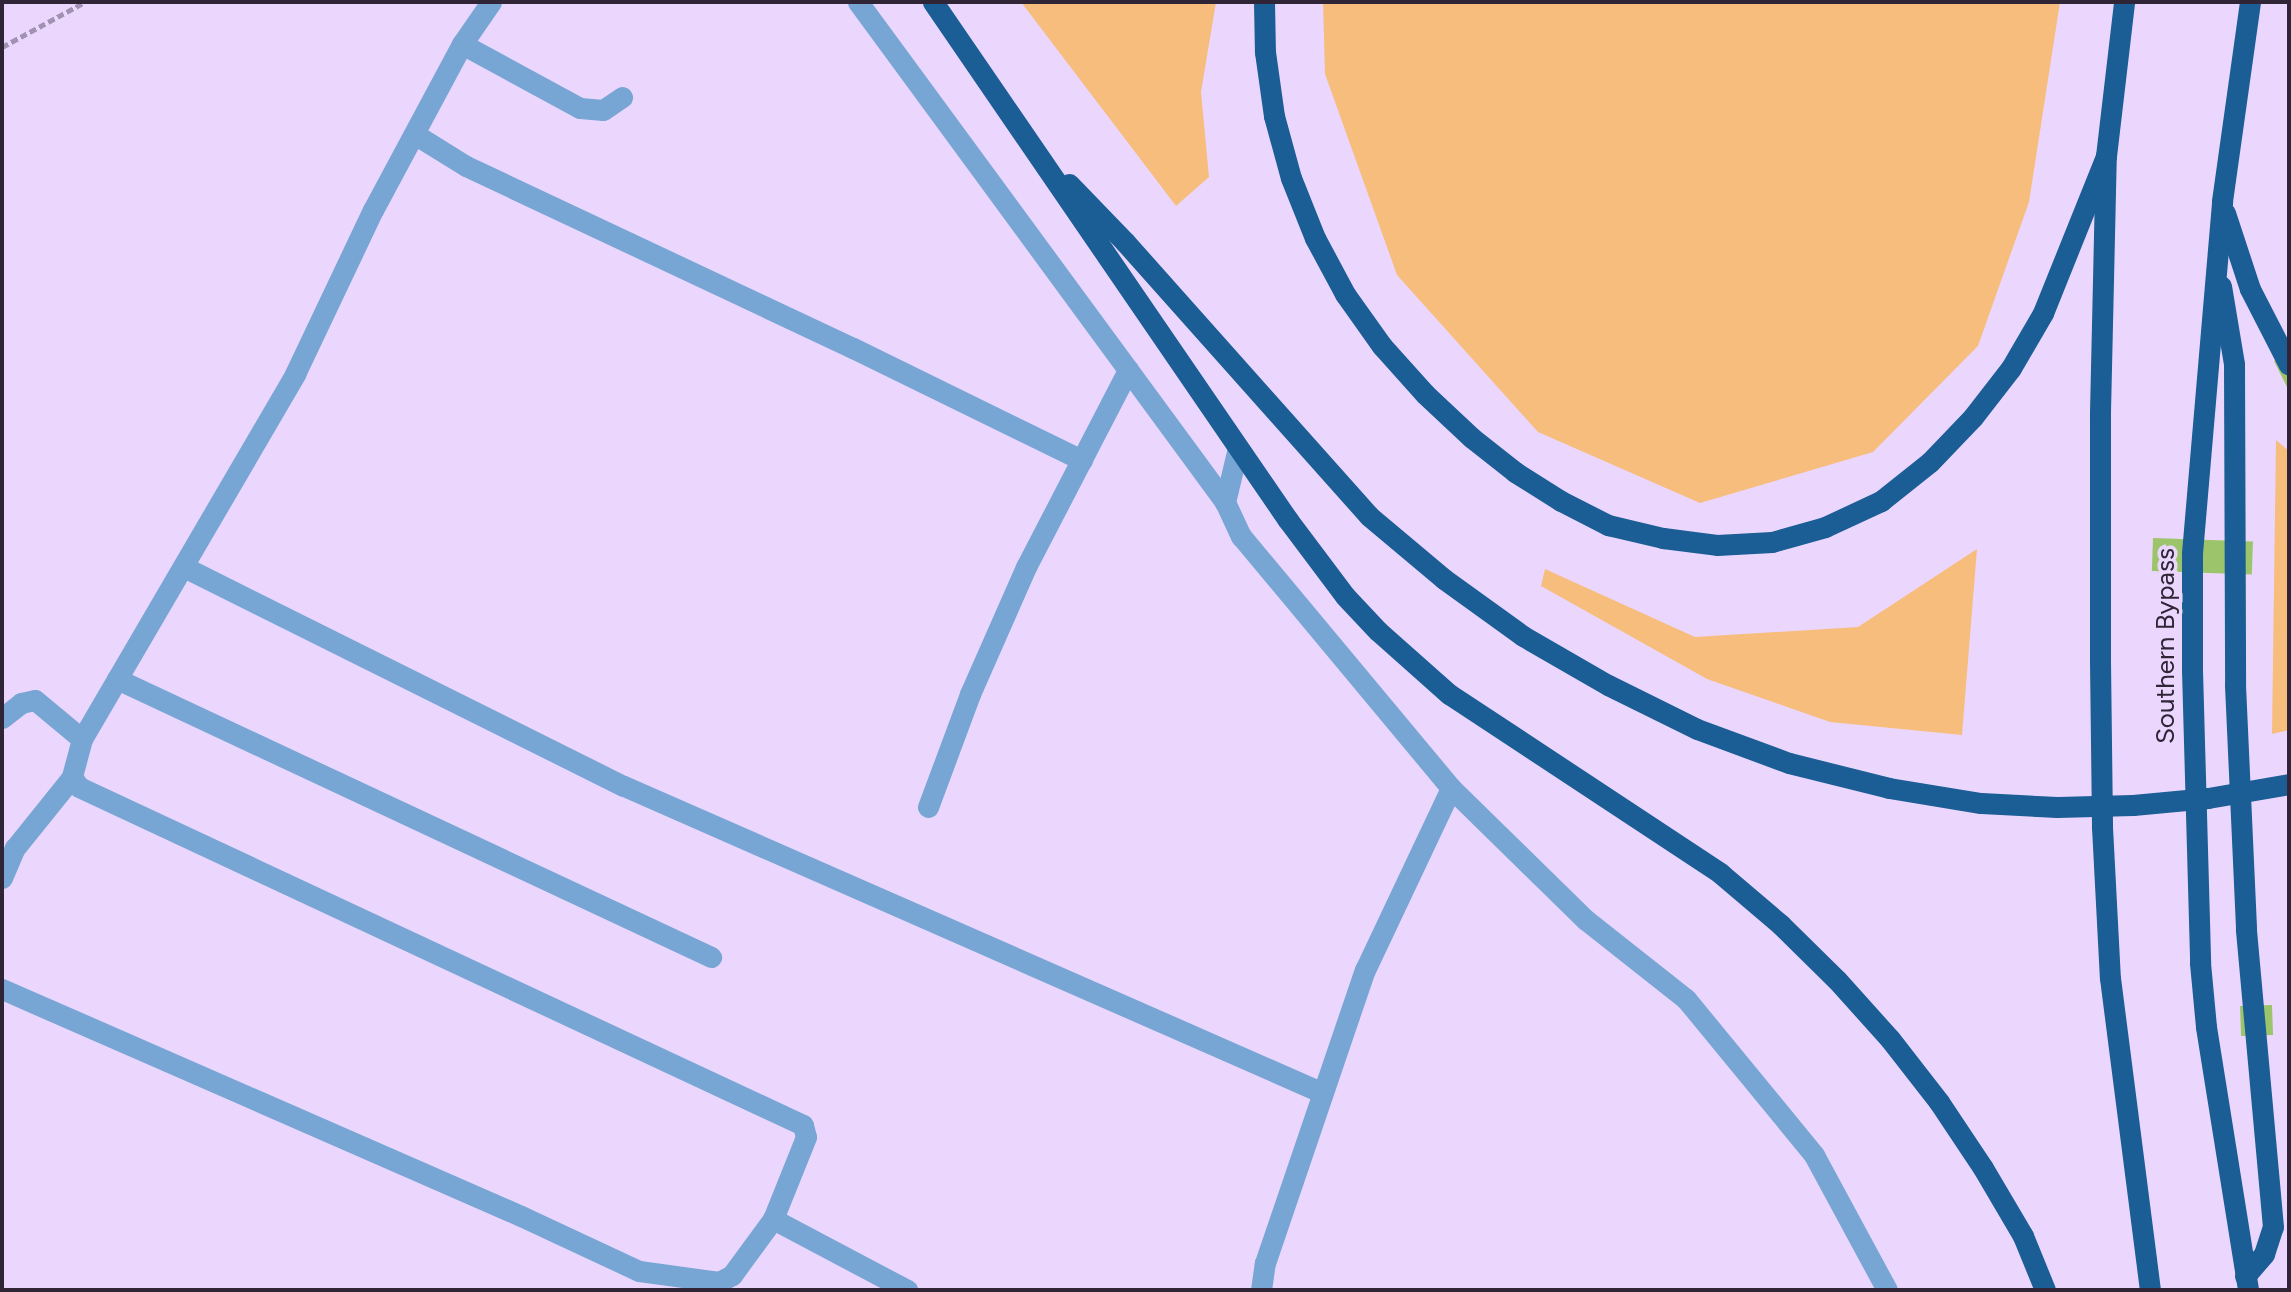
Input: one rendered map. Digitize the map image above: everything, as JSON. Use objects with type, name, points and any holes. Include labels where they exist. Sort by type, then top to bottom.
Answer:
[{"type":"highway","points":[[933,2],[1323,568],[1378,631],[1412,663],[1488,722],[1720,873],[1781,925],[1837,980],[1890,1039],[1939,1102],[1983,1168],[2023,1236],[2045,1290]]},
{"type":"highway","points":[[1264,2],[1265,52],[1274,116],[1291,178],[1315,237],[1345,294],[1382,346],[1424,394],[1472,438],[1515,472],[1561,501],[1608,525],[1663,538],[1717,545],[1772,542],[1825,527],[1881,501],[1930,462],[1973,417],[2011,368],[2043,313],[2106,156]]},
{"type":"highway","points":[[2124,2],[2106,156],[2100,412],[2102,827],[2110,978],[2150,1290]]},
{"type":"highway","name":"Southern Bypass","points":[[2246,1283],[2206,1027],[2200,963],[2192,670],[2192,553],[2222,201],[2250,2]]},
{"type":"highway","points":[[1026,140],[1125,242],[1369,516],[1444,579],[1523,636],[1608,685],[1697,729],[1789,763],[1889,788],[1981,803],[2057,807],[2133,806],[2289,785]]},
{"type":"highway","points":[[2222,201],[2250,289],[2289,365]]},
{"type":"highway","points":[[2216,270],[2226,304],[2234,364],[2235,685],[2246,929],[2273,1227],[2264,1254],[2246,1283]]},
{"type":"street","points":[[2,878],[15,848],[72,777],[82,739],[295,374],[373,210],[416,135],[462,44],[491,2]]},
{"type":"street","points":[[858,2],[1225,502],[1241,536],[1451,788],[1586,920],[1686,999],[1814,1155],[1887,1290]]},
{"type":"street","points":[[462,44],[580,108],[603,110],[622,97]]},
{"type":"street","points":[[416,135],[466,166],[853,348],[1082,460]]},
{"type":"street","points":[[928,807],[970,694],[1026,567],[1128,370]]},
{"type":"street","points":[[1225,502],[1238,448]]},
{"type":"street","points":[[184,567],[624,786],[1323,1093]]},
{"type":"street","points":[[117,679],[711,957]]},
{"type":"street","points":[[2,718],[22,702],[35,700],[82,739]]},
{"type":"street","points":[[2,989],[522,1216],[639,1271],[719,1282],[732,1275],[773,1219],[806,1137],[803,1125],[79,787],[72,777]]},
{"type":"street","points":[[1261,1290],[1265,1263],[1365,971],[1451,788]]},
{"type":"street","points":[[773,1219],[907,1290]]},
{"type":"path","points":[[2,47],[85,2]]},
{"type":"shaded area","points":[[1021,2],[1216,2],[1201,92],[1209,177],[1176,206]]},
{"type":"shaded area","points":[[1323,2],[2060,2],[2029,202],[1978,346],[1873,452],[1700,503],[1538,432],[1397,275],[1325,74]]},
{"type":"shaded area","points":[[2276,440],[2289,451],[2289,730],[2272,734]]},
{"type":"shaded area","points":[[1977,549],[1962,735],[1830,722],[1707,679],[1541,586],[1545,569],[1695,637],[1858,627]]},
{"type":"building","points":[[2289,354],[2289,386],[2287,387],[2274,361]]},
{"type":"building","points":[[2153,538],[2253,541],[2252,574],[2152,571]]},
{"type":"building","points":[[2272,1005],[2273,1035],[2241,1036],[2240,1006]]}]
